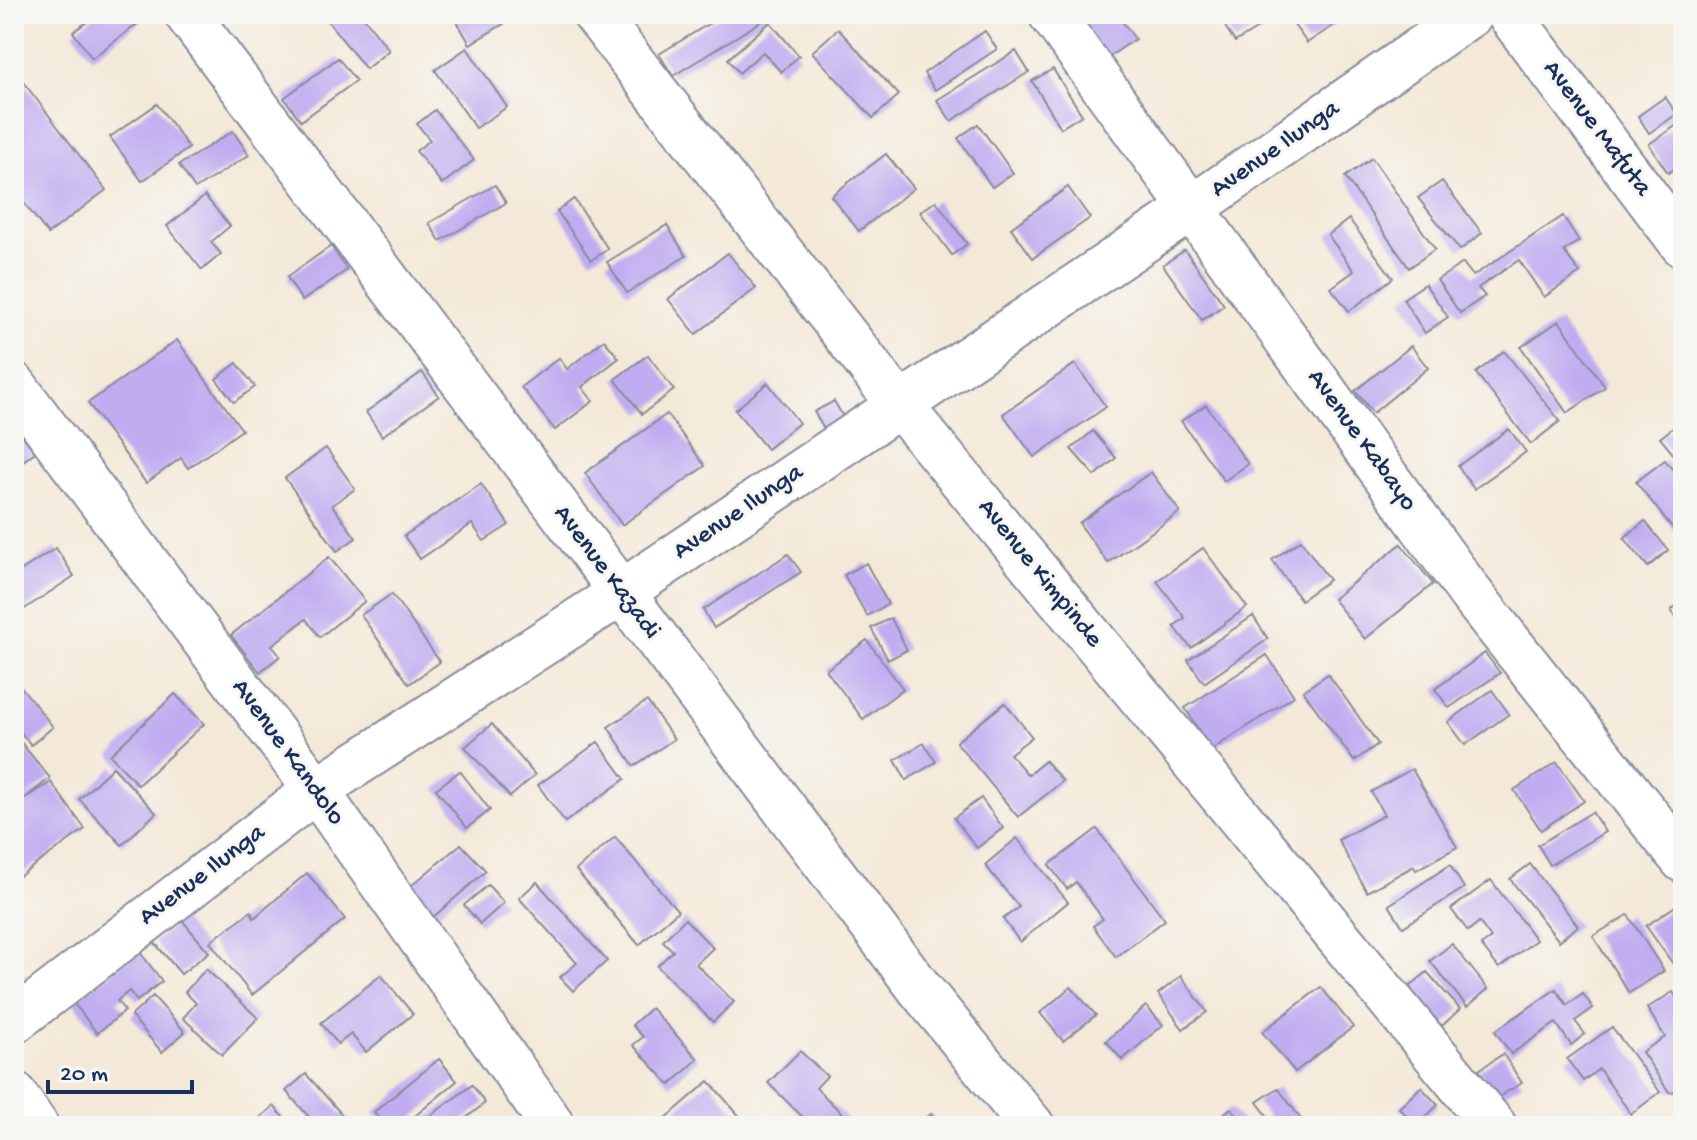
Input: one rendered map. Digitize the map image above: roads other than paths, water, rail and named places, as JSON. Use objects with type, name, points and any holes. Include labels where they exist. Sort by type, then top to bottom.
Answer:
[{"type":"street","name":"Avenue Kazadi","points":[[187,14],[920,989],[1032,1126]]},
{"type":"street","name":"Avenue Kimpinde","points":[[595,14],[899,404],[1494,1126]]},
{"type":"street","name":"Avenue Kabayo","points":[[1051,14],[1471,594],[1683,860]]},
{"type":"street","name":"Avenue Ilunga","points":[[14,1021],[316,790],[621,593],[1192,208],[1471,14]]},
{"type":"street","name":"Avenue Mafuta","points":[[1509,14],[1683,245]]},
{"type":"street","name":"Avenue Kandolo","points":[[14,385],[316,790],[553,1126]]},
{"type":"street","points":[[14,1094],[36,1126]]}]
